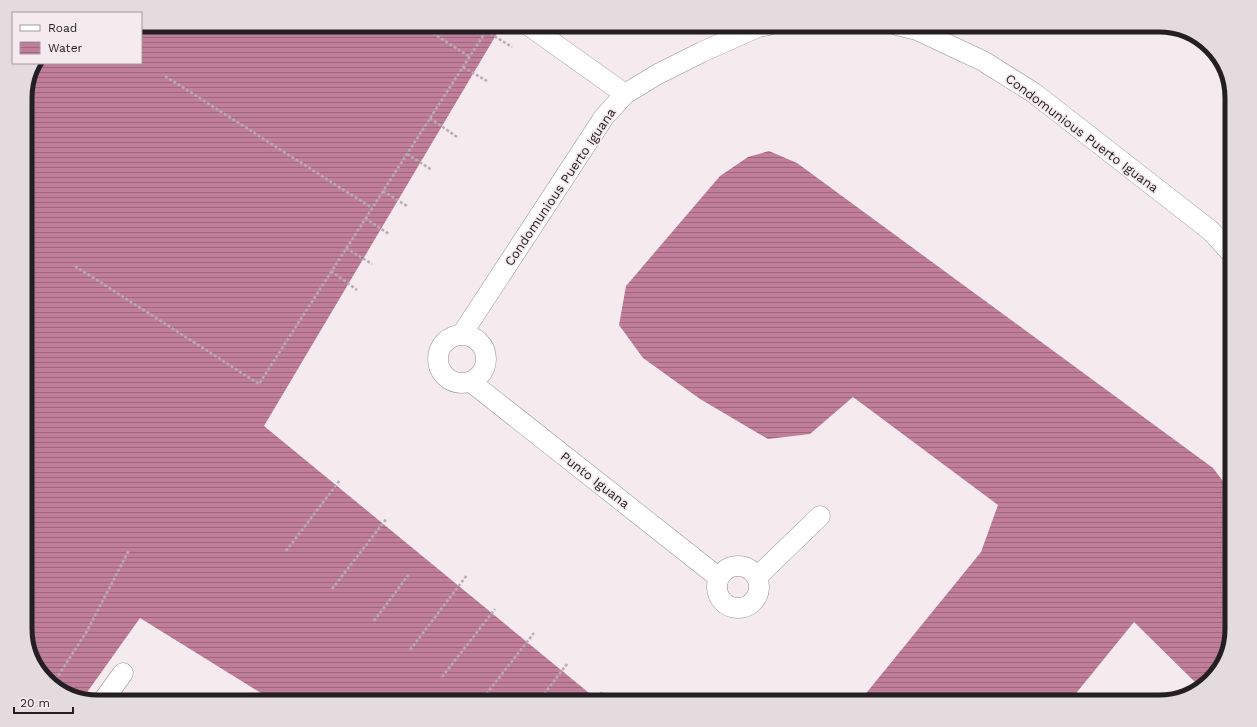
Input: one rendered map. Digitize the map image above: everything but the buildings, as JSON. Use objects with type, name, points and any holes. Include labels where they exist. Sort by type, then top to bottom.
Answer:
[{"type":"street","points":[[538,32],[625,94]]},
{"type":"street","name":"Condomunious Puerto Iguana","points":[[462,334],[604,117],[625,94],[658,74],[747,32]]},
{"type":"street","name":"Condomunious Puerto Iguana","points":[[921,32],[983,61],[1034,93],[1211,231],[1225,246]]},
{"type":"street","points":[[462,334],[470,336],[478,340],[484,347],[487,355],[487,363],[484,372],[471,382],[454,382],[441,372],[438,363],[438,355],[446,340],[453,336],[462,334]]},
{"type":"street","name":"Punto Iguana","points":[[471,382],[718,577]]},
{"type":"street","points":[[757,577],[820,516]]},
{"type":"street","points":[[736,565],[743,566],[750,569],[757,577],[759,592],[756,599],[747,606],[739,608],[732,607],[725,604],[720,599],[716,584],[722,571],[728,567],[736,565]]},
{"type":"street","points":[[107,695],[123,673]]},
{"type":"path","points":[[431,32],[470,57]]},
{"type":"path","points":[[75,266],[259,384],[485,32]]},
{"type":"path","points":[[488,32],[512,48]]},
{"type":"path","points":[[463,67],[487,81]]},
{"type":"path","points":[[165,76],[372,208]]},
{"type":"path","points":[[430,118],[457,137]]},
{"type":"path","points":[[407,154],[432,170]]},
{"type":"path","points":[[383,190],[407,206]]},
{"type":"path","points":[[365,218],[389,234]]},
{"type":"path","points":[[346,248],[372,264]]},
{"type":"path","points":[[331,271],[357,290]]},
{"type":"path","points":[[286,551],[340,480]]},
{"type":"path","points":[[332,590],[386,518]]},
{"type":"path","points":[[56,680],[87,631],[129,550]]},
{"type":"path","points":[[374,621],[409,574]]},
{"type":"path","points":[[410,650],[467,575]]},
{"type":"path","points":[[442,677],[495,609]]},
{"type":"path","points":[[485,695],[534,633]]},
{"type":"path","points":[[544,695],[568,664]]},
{"type":"water","points":[[142,32],[498,32],[264,426],[591,695],[258,695],[261,693],[140,618],[86,694],[73,690],[55,679],[43,666],[33,642],[32,94],[33,85],[42,64],[142,64]]},
{"type":"water","points":[[769,151],[797,163],[1213,468],[1225,484],[1225,629],[1223,646],[1220,654],[1206,676],[1196,683],[1134,622],[1075,695],[865,695],[981,552],[998,505],[853,397],[810,434],[768,439],[700,399],[643,358],[619,325],[626,286],[720,176],[748,157]]}]
